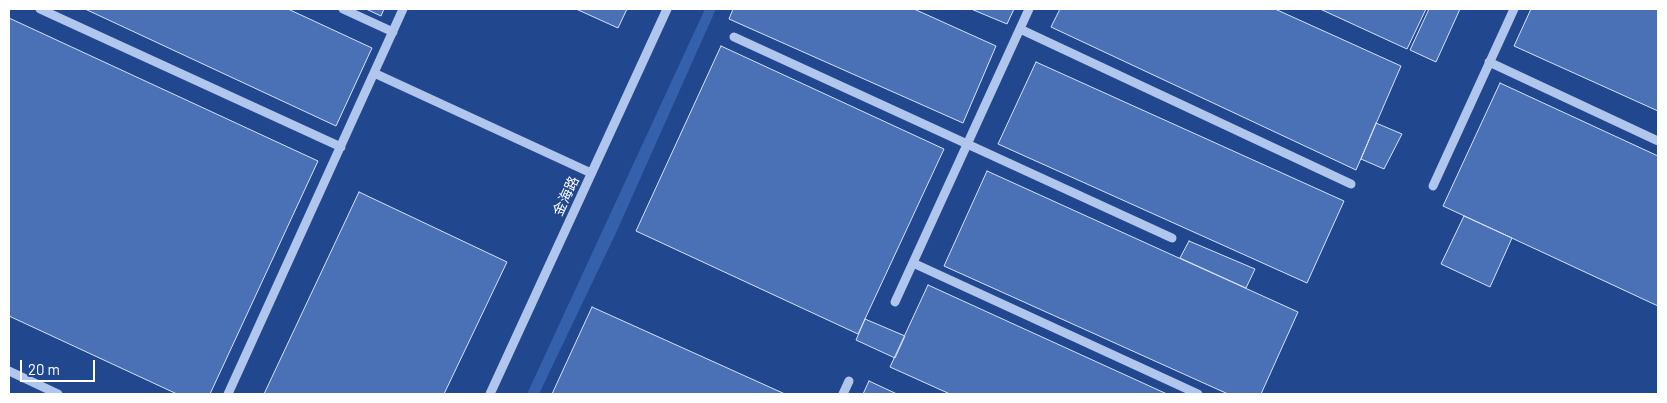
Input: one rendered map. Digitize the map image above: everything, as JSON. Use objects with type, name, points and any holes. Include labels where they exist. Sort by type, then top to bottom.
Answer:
[{"type":"street","points":[[40,9],[340,147]]},
{"type":"street","points":[[343,9],[393,32]]},
{"type":"street","points":[[228,394],[404,9]]},
{"type":"street","name":"金海路","points":[[490,394],[667,9]]},
{"type":"street","points":[[895,302],[1030,9]]},
{"type":"street","points":[[1433,186],[1514,9]]},
{"type":"street","points":[[1020,29],[1351,184]]},
{"type":"street","points":[[734,38],[1172,238]]},
{"type":"street","points":[[1489,62],[1658,141]]},
{"type":"street","points":[[374,73],[591,173]]},
{"type":"street","points":[[913,263],[1198,394]]},
{"type":"street","points":[[9,371],[58,394]]},
{"type":"street","points":[[842,394],[848,381]]},
{"type":"shaded area","points":[[705,9],[716,9],[615,235],[539,394],[527,394]]},
{"type":"building","points":[[85,9],[288,9],[372,48],[336,126]]},
{"type":"building","points":[[366,9],[384,9],[381,16]]},
{"type":"building","points":[[576,9],[627,9],[618,28]]},
{"type":"building","points":[[733,9],[914,9],[996,46],[963,123],[729,19]]},
{"type":"building","points":[[971,9],[1014,9],[1007,24]]},
{"type":"building","points":[[1060,9],[1275,9],[1401,66],[1356,170],[1051,27]]},
{"type":"building","points":[[1320,9],[1426,9],[1407,49]]},
{"type":"building","points":[[1429,9],[1460,9],[1436,62],[1410,50]]},
{"type":"building","points":[[1531,9],[1658,9],[1658,111],[1514,46]]},
{"type":"building","points":[[9,18],[318,161],[210,394],[177,394],[9,316]]},
{"type":"building","points":[[721,46],[944,149],[858,334],[636,231]]},
{"type":"building","points":[[1036,62],[1344,201],[1307,283],[998,144]]},
{"type":"building","points":[[1500,83],[1658,156],[1658,306],[1443,206]]},
{"type":"building","points":[[1376,123],[1402,134],[1384,169],[1361,159]]},
{"type":"building","points":[[987,171],[1298,312],[1261,394],[1228,394],[944,266]]},
{"type":"building","points":[[359,192],[507,262],[444,394],[264,394]]},
{"type":"building","points":[[1464,216],[1512,238],[1490,287],[1441,264]]},
{"type":"building","points":[[1189,241],[1255,269],[1246,288],[1180,258]]},
{"type":"building","points":[[928,285],[1167,394],[950,394],[890,367]]},
{"type":"building","points":[[592,307],[785,394],[552,394]]},
{"type":"building","points":[[865,319],[905,336],[895,358],[856,340]]},
{"type":"building","points":[[869,381],[897,394],[863,394]]}]
